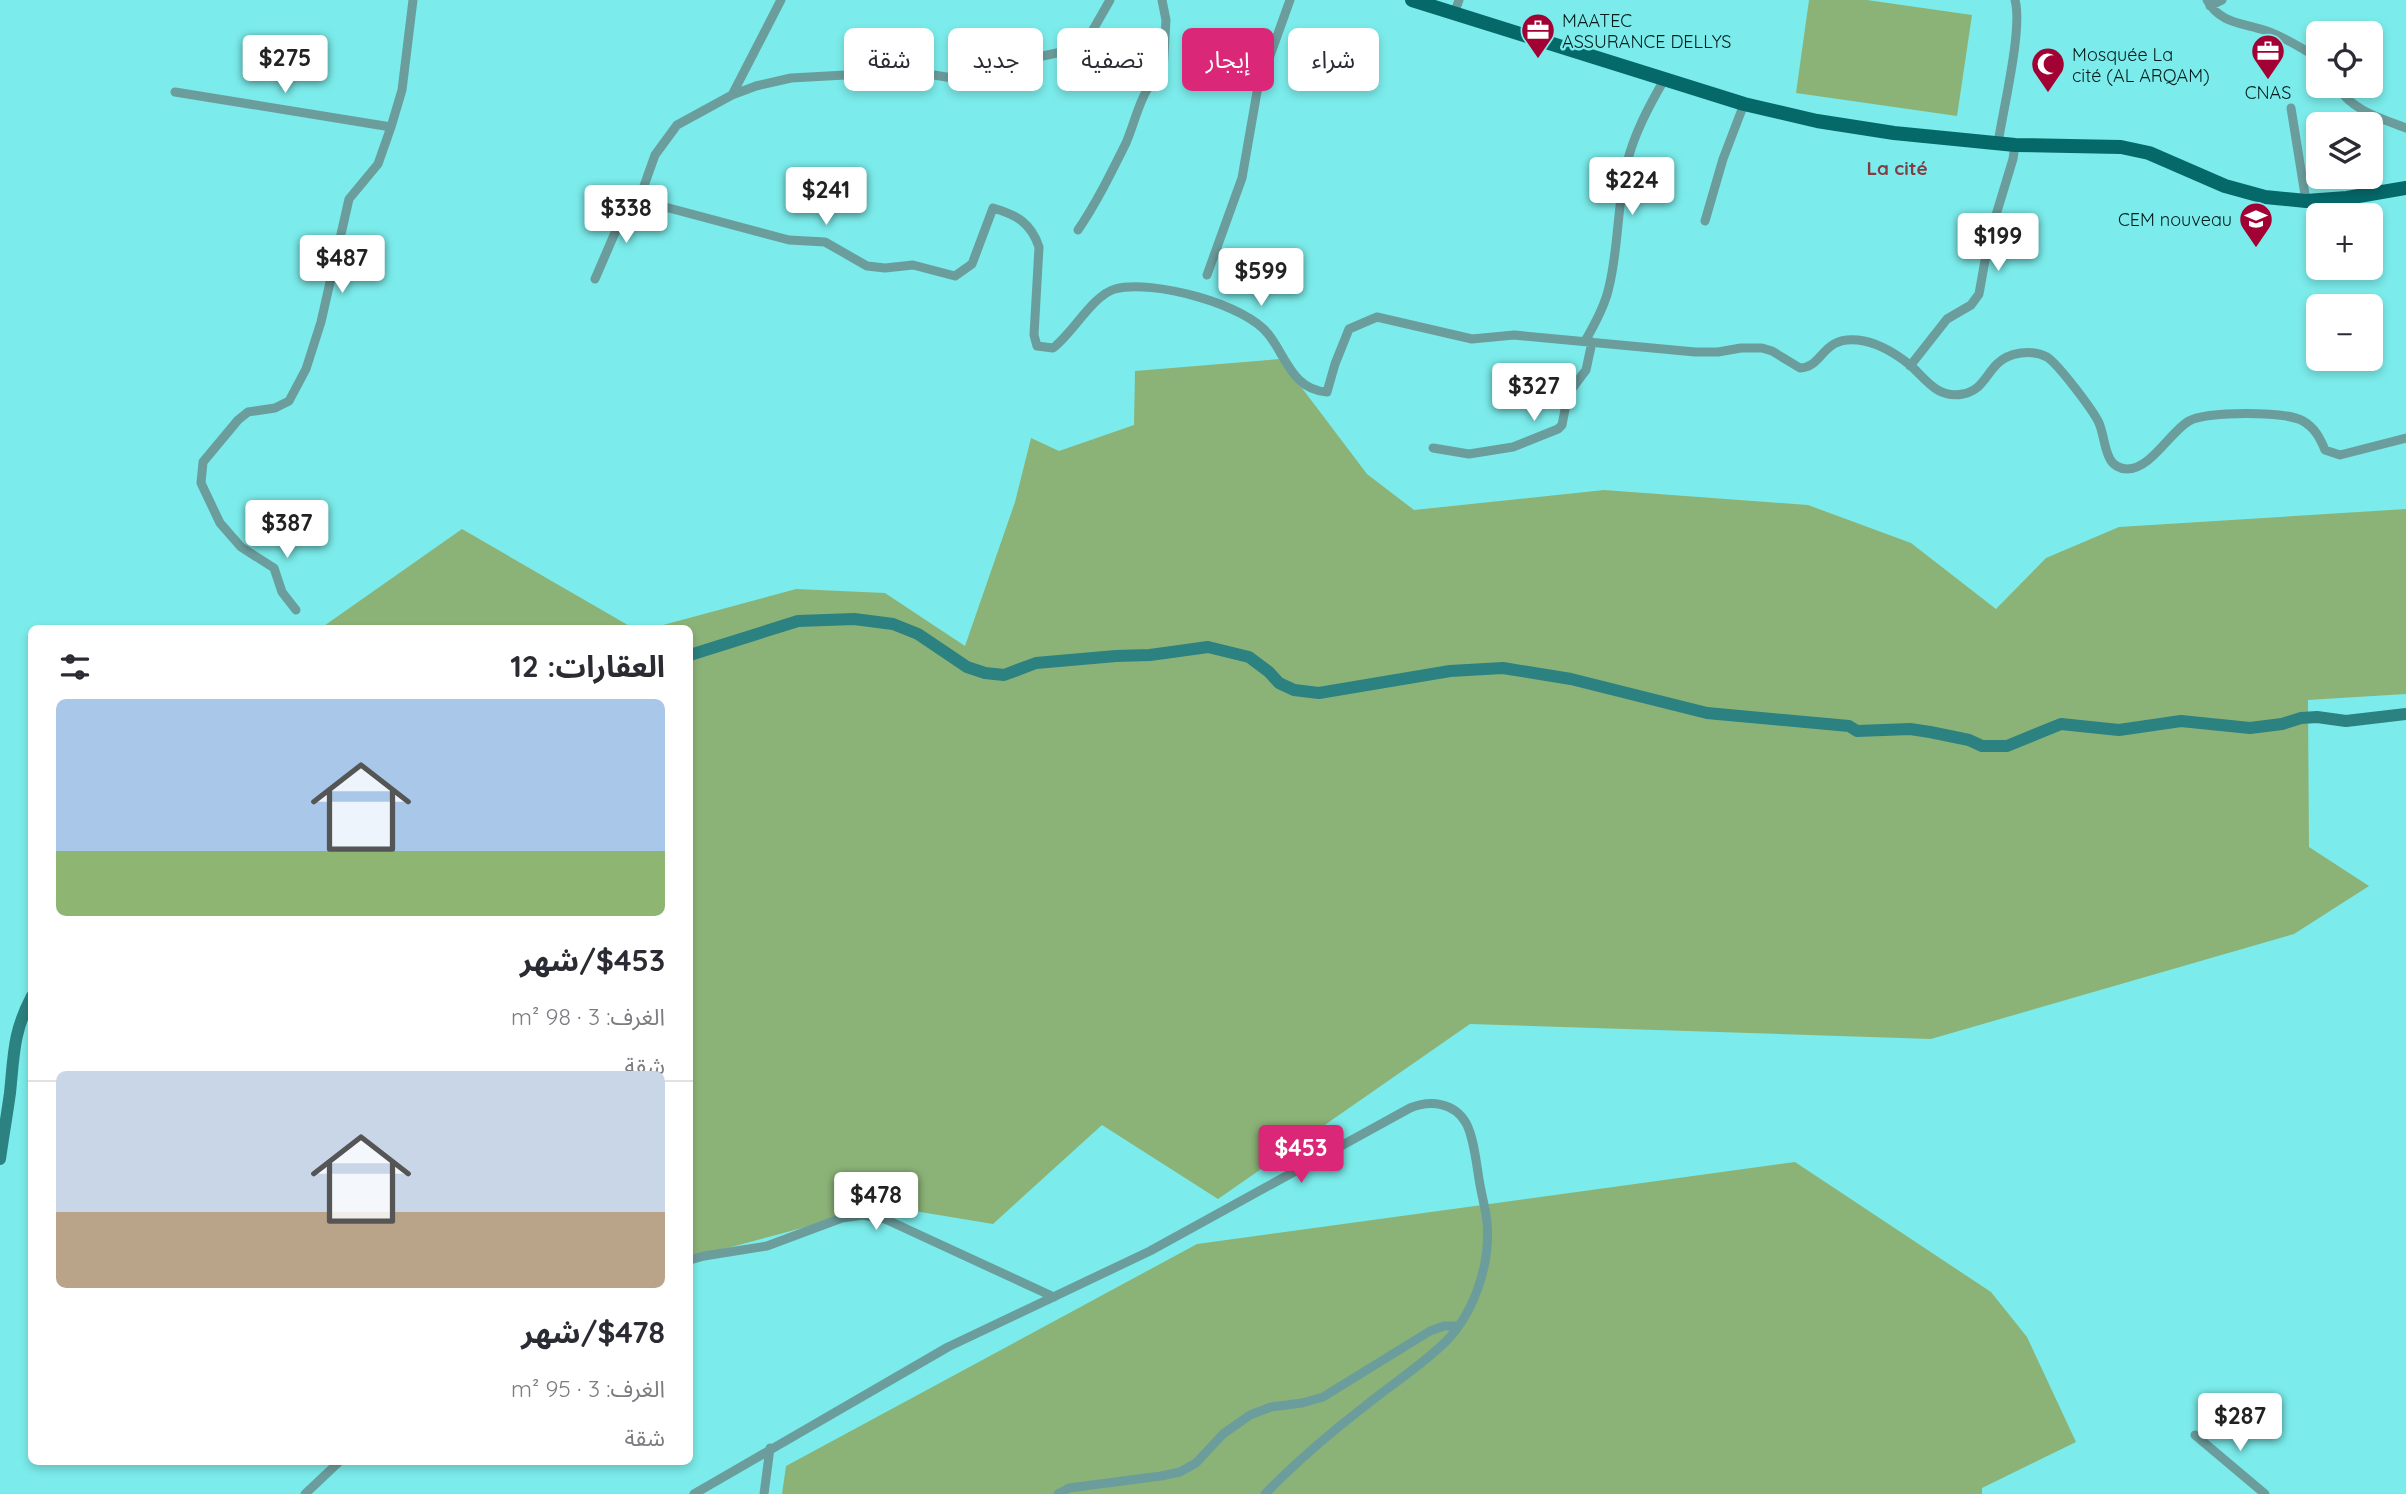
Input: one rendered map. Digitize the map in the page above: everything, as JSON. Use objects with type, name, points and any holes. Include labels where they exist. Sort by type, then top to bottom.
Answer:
[{"type":"main road","points":[[1412,0],[1456,7],[1664,80],[1744,104],[1817,121],[2015,145],[2121,147],[2149,153],[2265,197],[2306,201],[2347,198],[2406,188]]},
{"type":"street","points":[[296,610],[282,592],[275,568],[241,547],[220,523],[201,483],[203,461],[248,412],[275,408],[289,401],[306,369],[321,322],[349,199],[377,164],[402,90],[413,0]]},
{"type":"street","points":[[732,95],[781,0]]},
{"type":"street","points":[[595,279],[617,228],[639,200],[655,155],[677,125],[732,95],[791,78],[882,73],[933,75],[970,81],[983,79],[1024,60],[1080,48],[1110,0]]},
{"type":"street","points":[[1078,230],[1098,199],[1153,78],[1163,72],[1166,20],[1162,0]]},
{"type":"street","points":[[1206,275],[1242,178],[1257,92],[1290,0]]},
{"type":"street","points":[[1997,143],[2014,47],[2018,10],[2015,0]]},
{"type":"street","points":[[2209,3],[2222,0]]},
{"type":"street","points":[[2209,3],[2226,20],[2266,30],[2306,51]]},
{"type":"street","points":[[1433,448],[1469,454],[1513,447],[1562,425],[1568,394],[1586,370],[1588,341],[1609,287],[1627,162],[1638,131],[1664,80]]},
{"type":"street","points":[[175,92],[391,127]]},
{"type":"street","points":[[2344,98],[2355,106],[2406,128]]},
{"type":"street","points":[[1705,221],[1723,159],[1744,104]]},
{"type":"street","points":[[2291,108],[2306,201]]},
{"type":"street","points":[[1910,366],[1947,319],[1971,305],[1979,295],[1989,238],[2015,145]]},
{"type":"street","points":[[639,200],[789,240],[824,242],[867,266],[886,268],[913,265],[955,276],[972,264],[993,208],[1011,213],[1026,222],[1039,247],[1034,335],[1037,346],[1053,348],[1066,338],[1095,303],[1114,289],[1149,287],[1189,295],[1230,308],[1250,318],[1269,334],[1291,373],[1318,391],[1327,392],[1349,328],[1377,317],[1472,339],[1514,335],[1695,352],[1762,348],[1772,351],[1795,367],[1804,368],[1812,365],[1834,343],[1858,340],[1886,349],[1910,366],[1935,390],[1956,395],[1965,394],[1981,386],[1995,366],[2006,358],[2029,352],[2043,355],[2055,364],[2096,417],[2110,459],[2117,466],[2126,469],[2136,467],[2154,455],[2191,420],[2207,416],[2290,415],[2310,425],[2318,433],[2325,450],[2336,455],[2406,438]]},
{"type":"street","points":[[693,654],[798,621],[855,619],[893,624],[918,634],[967,667],[985,673],[1004,675],[1036,663],[1150,655],[1208,647],[1249,657],[1279,683],[1294,690],[1319,693],[1450,671],[1503,668],[1571,679],[1707,713],[1849,726],[1857,731],[1930,732],[1969,740],[1982,746],[2007,746],[2061,724],[2119,730],[2181,721],[2250,729],[2301,718],[2346,721],[2406,714]]},
{"type":"street","points":[[0,1159],[10,1090],[12,1053],[20,1019],[28,1004]]},
{"type":"street","points":[[694,1494],[948,1347],[1150,1251],[1383,1122],[1419,1104],[1447,1106],[1468,1126],[1487,1222],[1486,1256],[1478,1289],[1458,1325],[1442,1346],[1352,1415],[1265,1494]]},
{"type":"street","points":[[693,1259],[767,1246],[842,1218],[863,1215],[885,1219],[1054,1297]]},
{"type":"street","points":[[1058,1494],[1069,1488],[1180,1472],[1196,1463],[1223,1434],[1250,1415],[1271,1407],[1323,1397],[1430,1331],[1458,1325]]},
{"type":"street","points":[[2195,1434],[2265,1494]]},
{"type":"street","points":[[764,1494],[770,1448]]},
{"type":"street","points":[[304,1494],[336,1465]]},
{"type":"green space","points":[[1809,0],[1867,0],[1972,15],[1957,116],[1796,93]]},
{"type":"green space","points":[[1280,359],[1367,474],[1414,510],[1604,490],[1808,505],[1911,543],[1996,609],[2046,558],[2119,527],[2406,509],[2406,694],[2308,700],[2309,847],[2369,886],[2294,934],[1931,1039],[1470,1024],[1218,1199],[1102,1125],[993,1224],[884,1206],[693,1257],[693,625],[663,625],[796,589],[885,593],[965,646],[1015,502],[1031,438],[1059,451],[1134,425],[1135,371]]},
{"type":"green space","points":[[462,529],[628,625],[325,625]]},
{"type":"green space","points":[[1795,1162],[1991,1292],[2027,1337],[2076,1442],[1982,1488],[1982,1494],[782,1494],[786,1466],[1197,1244]]},
{"type":"place","name":"MAATEC ASSURANCE DELLYS","points":[[1538,60]]},
{"type":"place","name":"CNAS","points":[[2268,81]]},
{"type":"place","name":"Mosquée La cité (AL ARQAM)","points":[[2048,94]]},
{"type":"place","name":"CEM nouveau","points":[[2256,249]]},
{"type":"district","name":"La cité","points":[[1897,168]]}]
